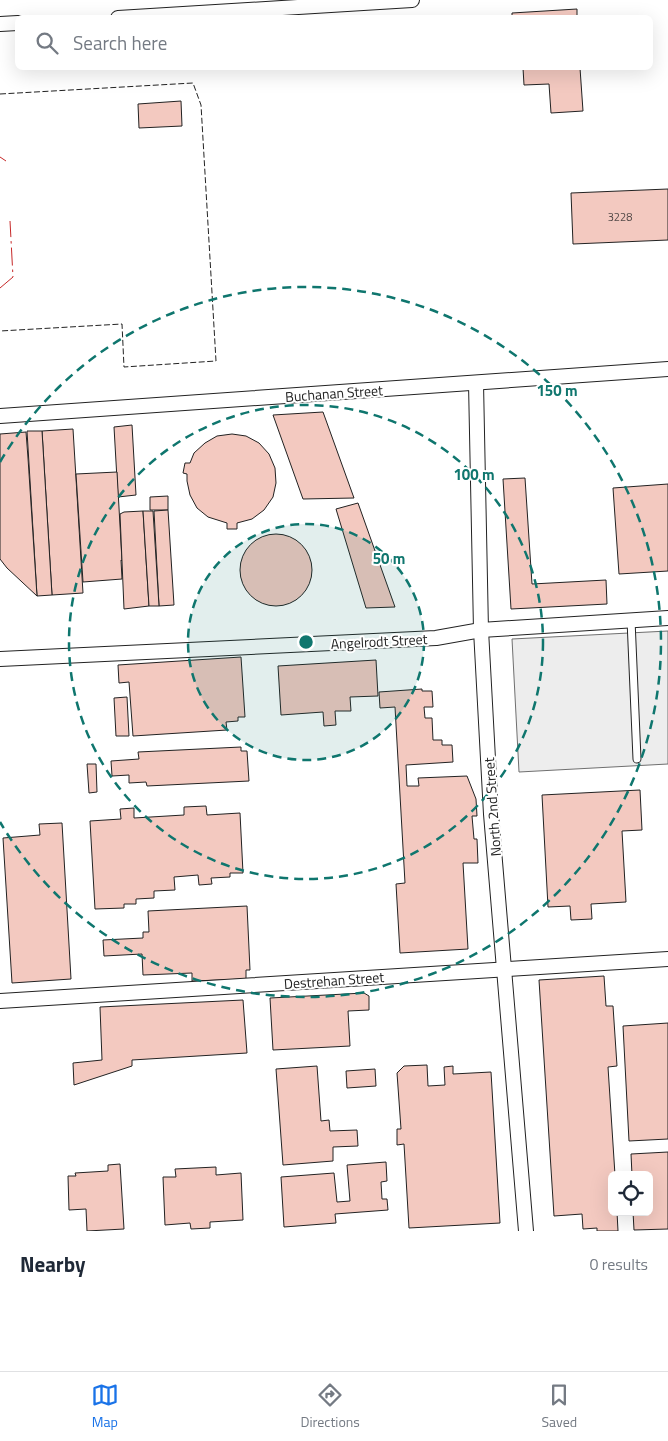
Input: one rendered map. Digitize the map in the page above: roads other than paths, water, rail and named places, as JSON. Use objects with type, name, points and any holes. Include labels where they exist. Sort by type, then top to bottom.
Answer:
[{"type":"street","points":[[163,15],[412,0]]},
{"type":"street","points":[[0,24],[15,23]]},
{"type":"street","name":"Buchanan Street","points":[[0,416],[668,370]]},
{"type":"street","name":"North 2nd Street","points":[[476,383],[481,630],[491,814],[526,1231]]},
{"type":"street","name":"Angelrodt Street","points":[[0,659],[436,638],[481,630],[668,618]]},
{"type":"street","name":"Destrehan Street","points":[[0,1001],[668,959]]},
{"type":"lane","points":[[630,620],[637,759]]}]
